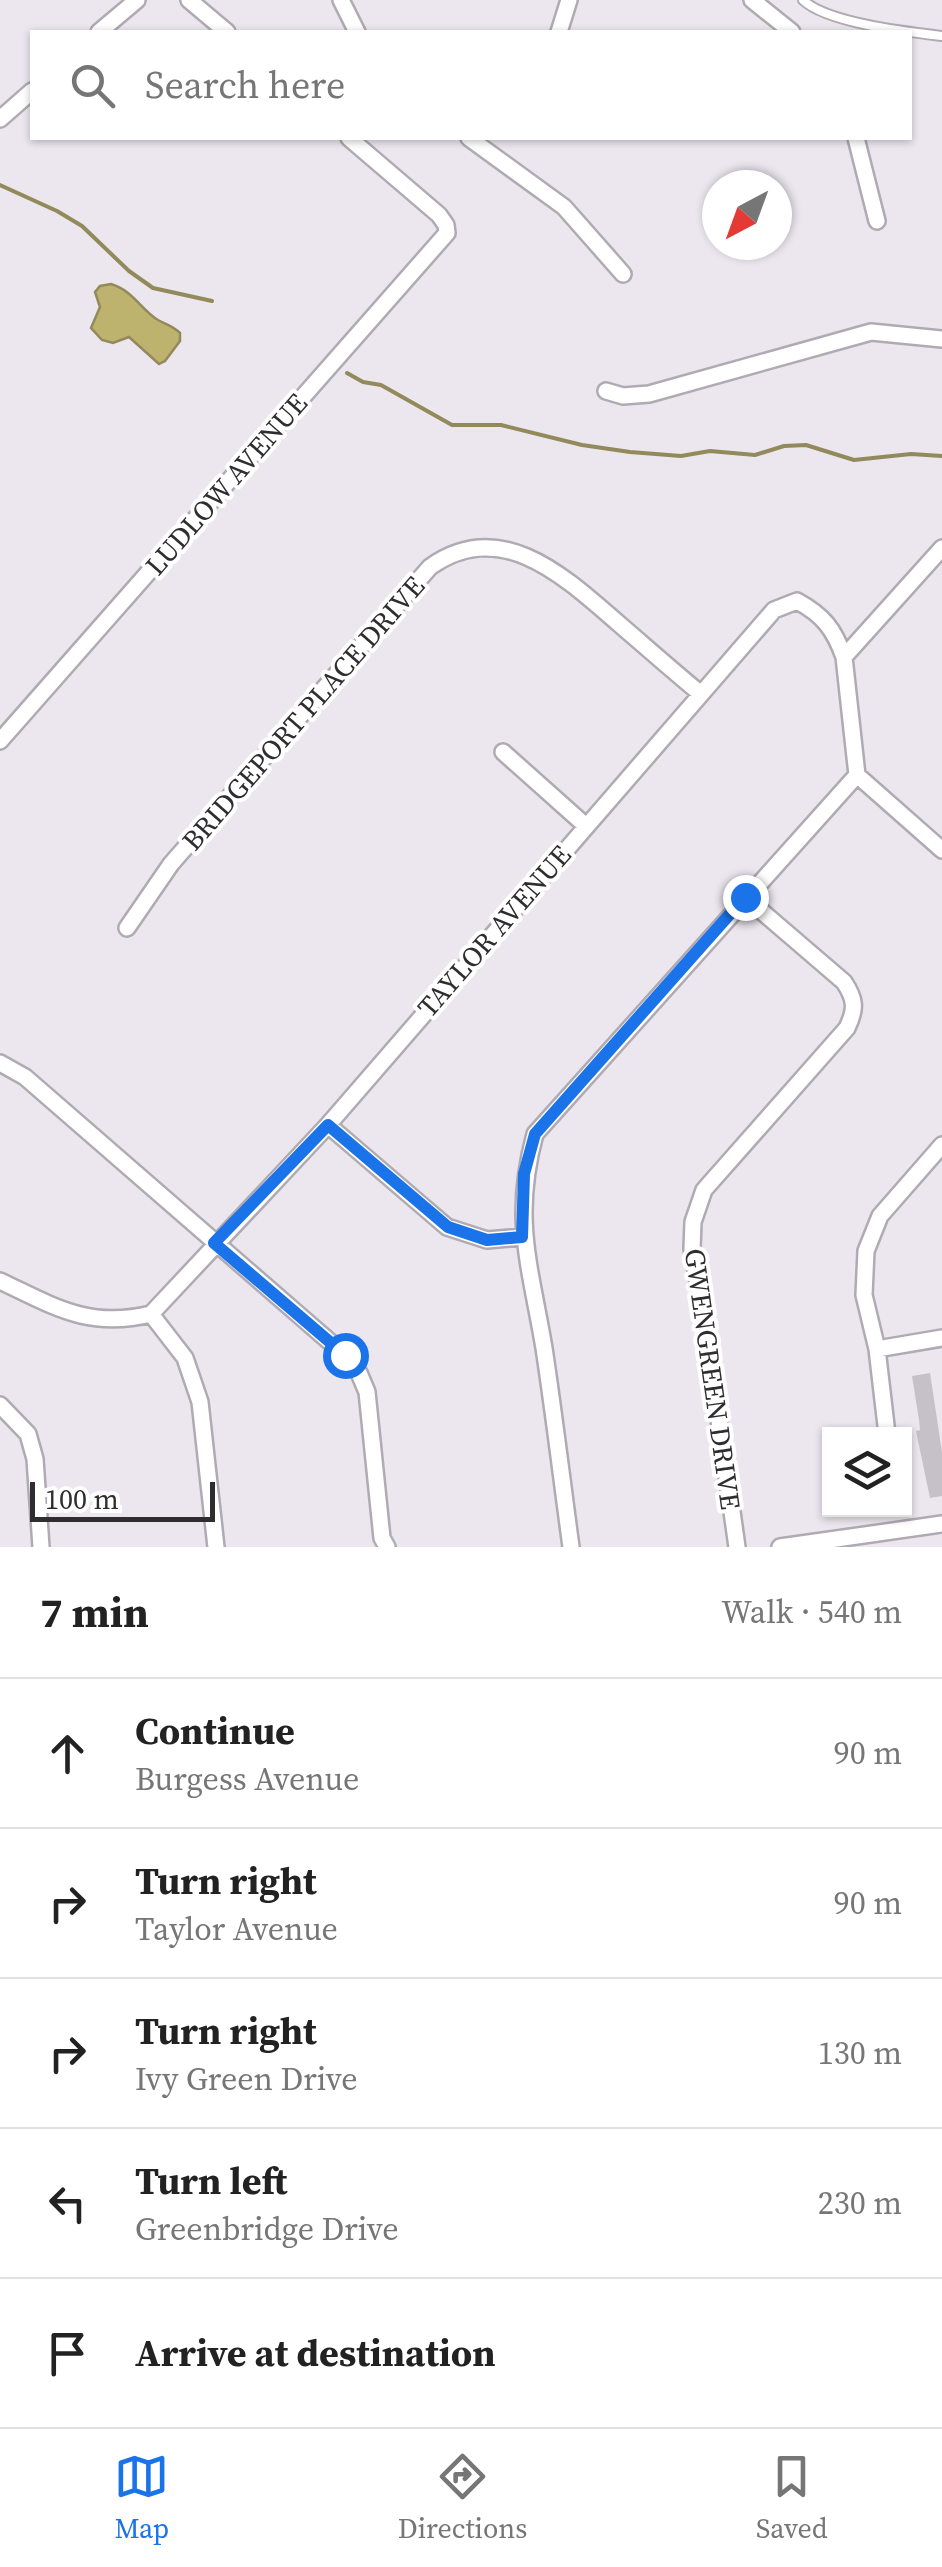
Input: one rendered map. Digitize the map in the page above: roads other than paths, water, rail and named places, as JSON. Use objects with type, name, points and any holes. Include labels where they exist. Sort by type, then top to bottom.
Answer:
[{"type":"street","points":[[101,30],[136,0]]},
{"type":"street","points":[[189,0],[225,30]]},
{"type":"street","points":[[340,0],[356,30]]},
{"type":"street","points":[[560,30],[570,0]]},
{"type":"street","points":[[752,0],[790,30]]},
{"type":"street","points":[[0,119],[30,93]]},
{"type":"street","name":"LUDLOW AVENUE","points":[[0,742],[447,233],[446,225],[351,140]]},
{"type":"street","points":[[471,140],[564,207],[623,274]]},
{"type":"street","points":[[857,140],[877,221]]},
{"type":"street","points":[[606,391],[623,396],[649,394],[871,332],[942,340]]},
{"type":"street","name":"BRIDGEPORT PLACE DRIVE","points":[[127,928],[170,864],[430,568],[455,552],[487,547],[504,550],[554,572],[701,694]]},
{"type":"street","points":[[942,548],[844,657],[857,775],[942,850]]},
{"type":"street","name":"TAYLOR AVENUE","points":[[151,1314],[328,1125],[774,610],[797,602],[816,611],[834,630],[844,657]]},
{"type":"street","points":[[503,752],[586,826]]},
{"type":"street","points":[[572,1547],[544,1348],[522,1237],[524,1174],[535,1134],[857,775]]},
{"type":"street","name":"GWENGREEN DRIVE","points":[[737,1547],[692,1249],[692,1222],[704,1190],[847,1028],[854,1014],[855,998],[844,982],[745,897]]},
{"type":"street","points":[[0,1063],[25,1077],[345,1355],[360,1374],[371,1413],[382,1538],[387,1547]]},
{"type":"street","points":[[328,1125],[448,1227],[487,1240],[522,1237]]},
{"type":"street","points":[[887,1427],[877,1349],[864,1294],[866,1252],[880,1216],[942,1145]]},
{"type":"street","points":[[0,1302],[4,1282],[90,1320],[151,1314],[185,1358],[200,1402],[216,1547]]},
{"type":"street","points":[[877,1349],[942,1338]]},
{"type":"street","points":[[0,1406],[28,1434],[36,1459],[40,1547]]},
{"type":"street","points":[[898,1517],[900,1530]]},
{"type":"street","points":[[780,1547],[942,1524]]},
{"type":"lane","points":[[803,0],[812,9],[900,30]]},
{"type":"lane","points":[[912,32],[942,36]]},
{"type":"waterway","points":[[0,185],[82,226],[153,288],[212,301]]},
{"type":"waterway","points":[[347,373],[363,382],[381,385],[452,425],[501,425],[630,452],[755,455],[784,446],[806,445],[854,460],[911,454],[942,456]]}]
